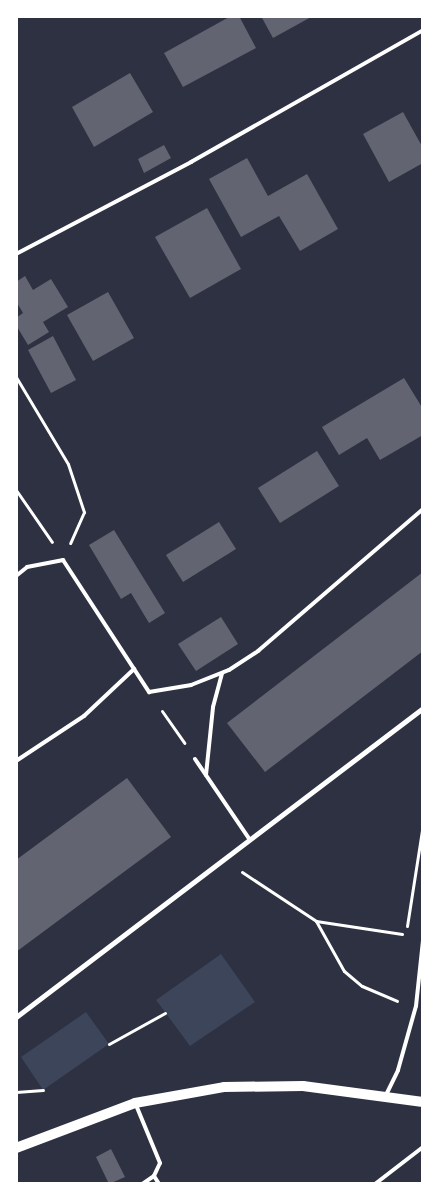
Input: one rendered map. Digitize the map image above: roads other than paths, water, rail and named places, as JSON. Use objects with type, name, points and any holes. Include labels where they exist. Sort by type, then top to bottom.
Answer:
[{"type":"main road","points":[[16,1148],[135,1103],[224,1087],[303,1086],[423,1102]]},
{"type":"street","points":[[16,1017],[423,708]]},
{"type":"lane","points":[[16,254],[191,162],[423,30]]},
{"type":"lane","points":[[16,576],[28,568],[63,560],[149,692],[191,685],[222,673],[258,651],[423,509]]},
{"type":"lane","points":[[16,761],[84,716],[134,669]]},
{"type":"lane","points":[[206,775],[213,707],[222,673]]},
{"type":"lane","points":[[195,759],[250,840]]},
{"type":"lane","points":[[385,1097],[398,1070],[416,1006],[423,940]]},
{"type":"lane","points":[[416,1006],[423,1004]]},
{"type":"lane","points":[[135,1103],[159,1152],[154,1176],[159,1184]]},
{"type":"lane","points":[[375,1184],[423,1147]]},
{"type":"lane","points":[[142,1184],[154,1176]]}]
